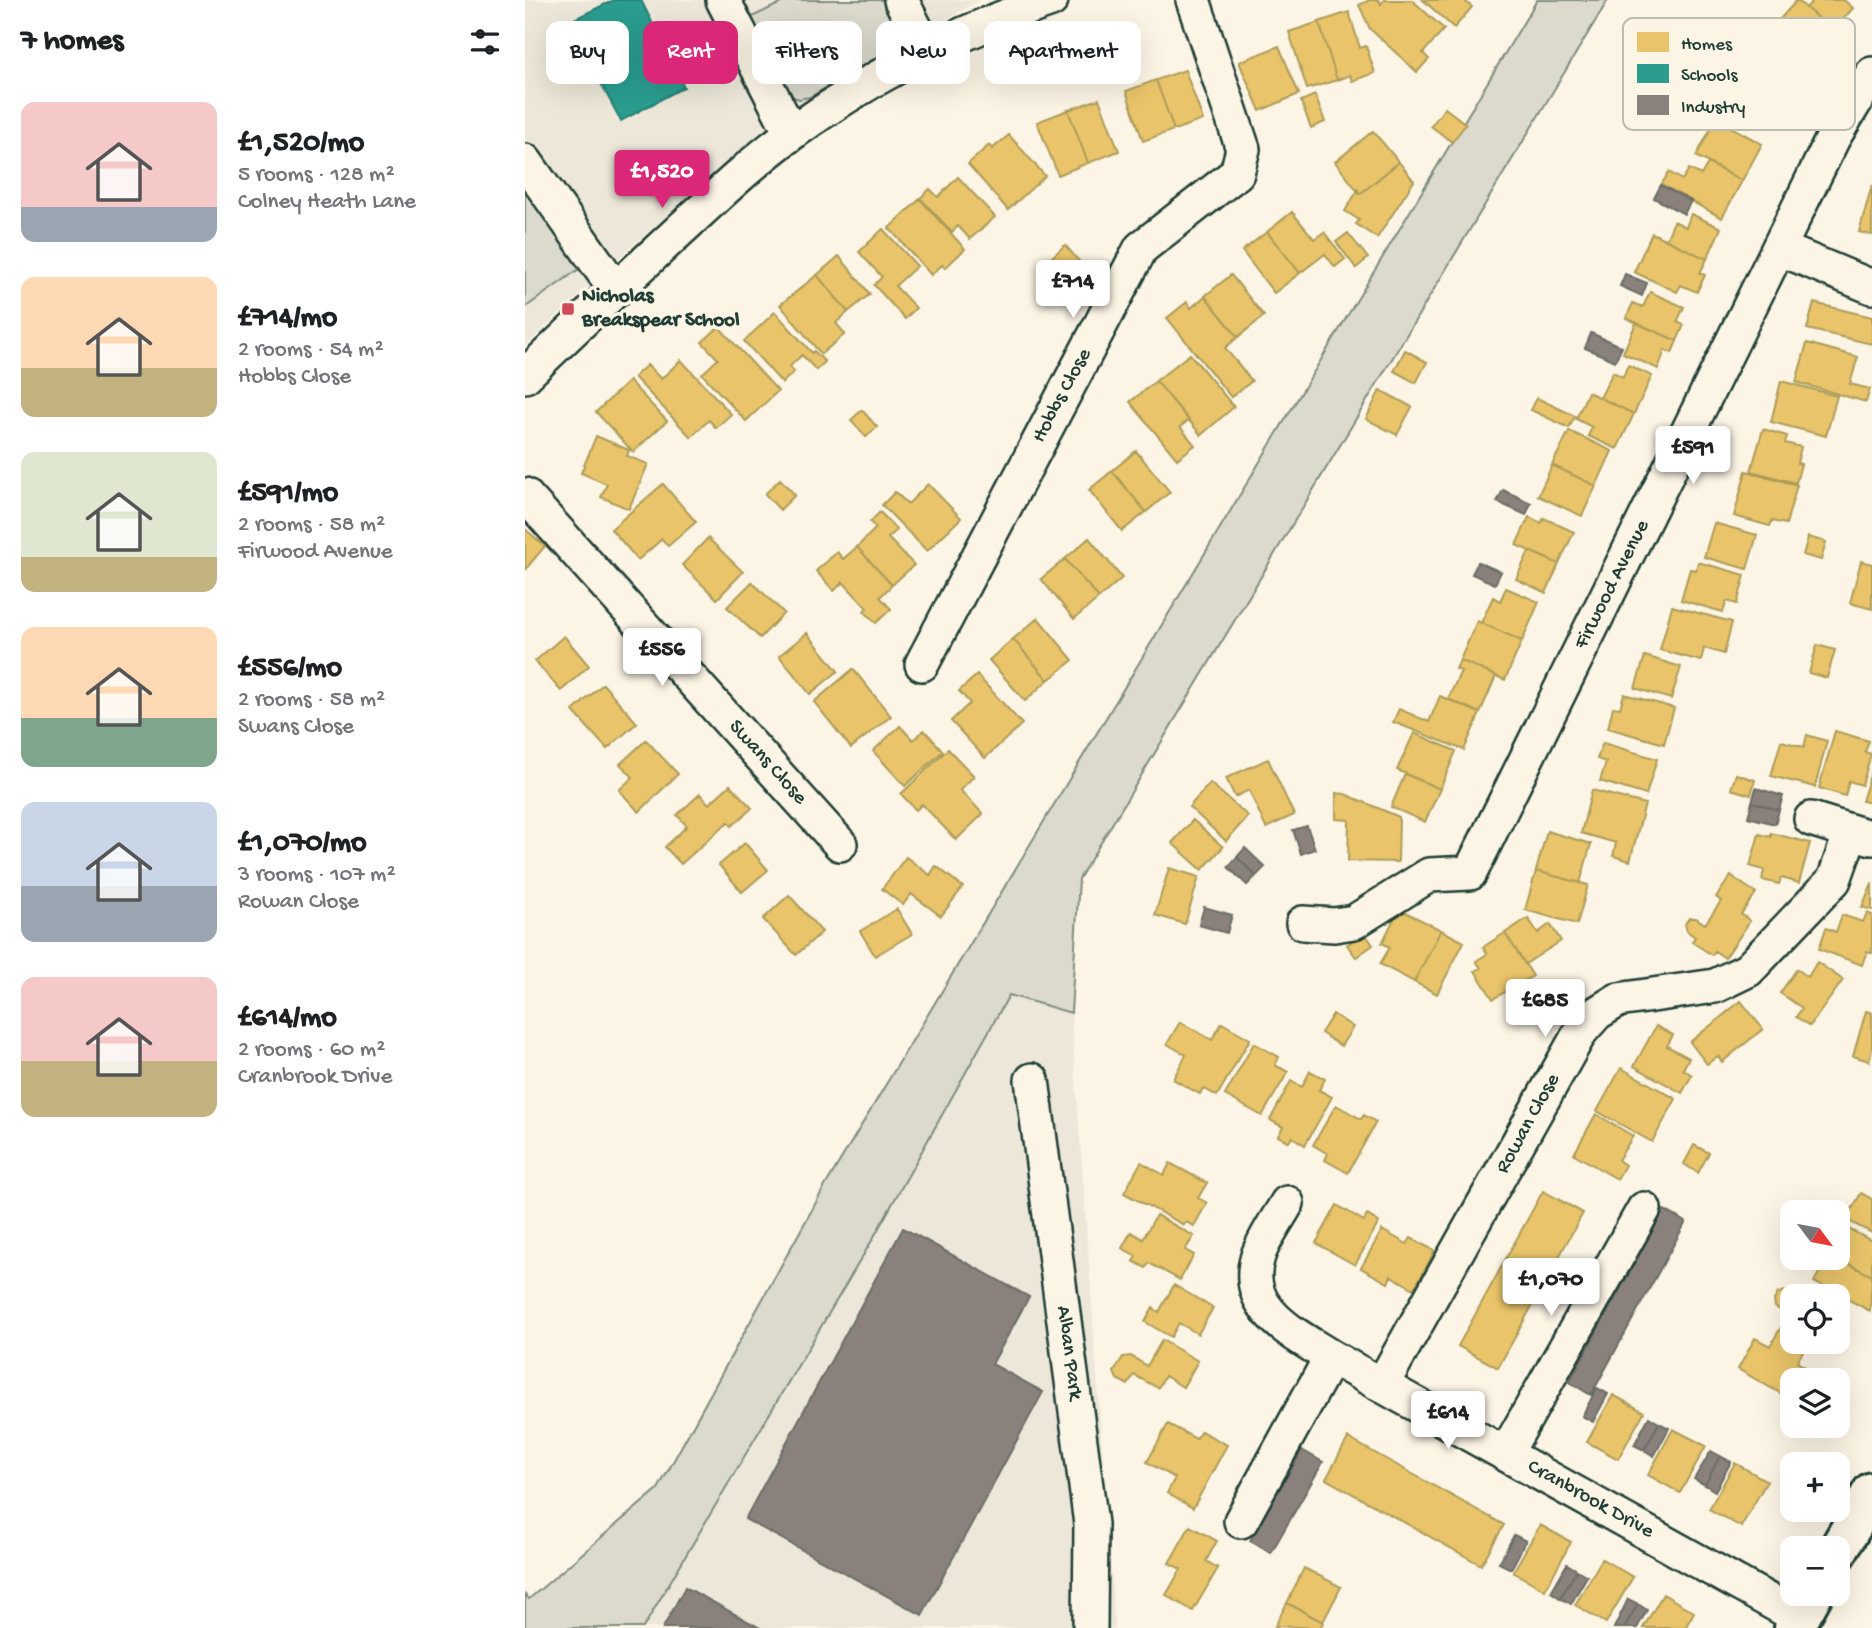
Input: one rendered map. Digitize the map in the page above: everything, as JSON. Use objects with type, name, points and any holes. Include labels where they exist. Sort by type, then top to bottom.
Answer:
[{"type":"main road","points":[[1846,1536],[1872,1492]]},
{"type":"street","points":[[723,0],[791,133]]},
{"type":"street","points":[[901,0],[912,21]]},
{"type":"street","points":[[970,31],[1051,0]]},
{"type":"street","name":"Hobbs Close","points":[[922,664],[1141,248],[1237,173],[1243,149],[1193,0]]},
{"type":"street","name":"Firwood Avenue","points":[[1855,102],[1872,74]]},
{"type":"street","points":[[525,376],[737,178],[791,133],[876,80]]},
{"type":"street","name":"Firwood Avenue","points":[[1303,923],[1333,925],[1354,922],[1429,876],[1469,873],[1838,130]]},
{"type":"street","points":[[525,161],[616,289]]},
{"type":"street","points":[[1780,249],[1872,286]]},
{"type":"street","name":"Swans Close","points":[[525,495],[840,844]]},
{"type":"street","name":"Rowan Close","points":[[1383,1383],[1589,1022],[1597,1013],[1618,1000],[1715,986],[1748,970],[1834,880],[1862,835],[1811,820]]},
{"type":"street","name":"Alban Park","points":[[1032,1080],[1091,1524],[1090,1628]]},
{"type":"street","name":"Cranbrook Drive","points":[[1287,1203],[1258,1256],[1256,1283],[1262,1305],[1278,1323],[1331,1357],[1803,1614]]},
{"type":"street","points":[[1506,1453],[1644,1209]]},
{"type":"street","points":[[1241,1521],[1331,1357]]},
{"type":"shaded area","points":[[525,0],[980,0],[944,21],[876,21],[876,61],[862,69],[862,21],[752,21],[752,84],[837,84],[781,117],[626,251],[525,346]]},
{"type":"shaded area","points":[[787,0],[891,0],[896,21],[876,21],[876,58],[862,66],[862,21],[752,21],[752,40],[742,22]]},
{"type":"shaded area","points":[[1537,0],[1608,0],[1079,879],[1071,1013],[1009,995],[871,1242],[643,1628],[525,1628],[525,1595],[529,1599],[658,1489],[825,1186]]},
{"type":"shaded area","points":[[777,84],[832,84],[810,97],[799,99],[782,93]]},
{"type":"shaded area","points":[[525,189],[579,269],[526,307],[525,306]]},
{"type":"shaded area","points":[[1009,994],[1071,1013],[1115,1628],[643,1628],[871,1242]]},
{"type":"building: Homes","points":[[1370,0],[1379,0],[1381,4],[1384,0],[1412,0],[1444,29],[1423,53],[1429,59],[1417,72],[1370,29],[1359,5]]},
{"type":"building: Homes","points":[[1423,0],[1464,0],[1472,7],[1454,28]]},
{"type":"building: Homes","points":[[1797,0],[1818,18],[1781,18]]},
{"type":"building: Homes","points":[[1813,0],[1844,0],[1853,8],[1844,18],[1818,18],[1806,8]]},
{"type":"building: Homes","points":[[1349,12],[1360,48],[1366,46],[1375,73],[1352,81],[1350,75],[1337,80],[1319,22]]},
{"type":"building: Homes","points":[[1319,22],[1337,80],[1307,89],[1289,32]]},
{"type":"building: Homes","points":[[1279,46],[1299,94],[1260,111],[1239,62]]},
{"type":"building: Homes","points":[[1185,70],[1203,120],[1174,130],[1156,80]]},
{"type":"building: Homes","points":[[1156,80],[1174,130],[1143,141],[1126,91]]},
{"type":"building: Homes","points":[[1315,95],[1325,122],[1311,128],[1301,101]]},
{"type":"building: Homes","points":[[1099,99],[1119,151],[1088,163],[1068,110]]},
{"type":"building: Homes","points":[[1445,108],[1466,124],[1452,142],[1431,126]]},
{"type":"building: Homes","points":[[1068,110],[1088,163],[1058,175],[1037,122]]},
{"type":"building: Homes","points":[[1710,130],[1736,130],[1762,144],[1742,181],[1696,156]]},
{"type":"building: Homes","points":[[1373,131],[1399,162],[1360,194],[1335,162]]},
{"type":"building: Homes","points":[[1009,135],[1045,176],[1008,210],[968,164],[989,145],[992,149]]},
{"type":"building: Homes","points":[[1399,162],[1414,181],[1377,238],[1356,224],[1359,220],[1345,211],[1358,190],[1360,194]]},
{"type":"building: Homes","points":[[1708,163],[1742,181],[1722,218],[1661,185],[1669,172],[1682,180],[1689,169],[1701,175]]},
{"type":"building: Homes","points":[[958,177],[995,217],[970,239],[958,226],[952,232],[920,198],[930,189],[938,197]]},
{"type":"building: Homes","points":[[1872,185],[1872,235],[1859,232]]},
{"type":"building: Homes","points":[[920,199],[965,249],[945,268],[942,265],[931,275],[889,228]]},
{"type":"building: Homes","points":[[1292,212],[1314,239],[1324,232],[1345,259],[1335,267],[1325,254],[1300,273],[1267,232]]},
{"type":"building: Homes","points":[[1691,214],[1721,228],[1707,259],[1666,240],[1674,221],[1686,227]]},
{"type":"building: Homes","points":[[883,229],[917,266],[895,286],[916,308],[905,319],[874,285],[882,277],[859,252]]},
{"type":"building: Homes","points":[[1267,232],[1300,273],[1274,293],[1242,251]]},
{"type":"building: Homes","points":[[1348,233],[1368,258],[1356,268],[1336,242]]},
{"type":"building: Homes","points":[[1652,233],[1707,259],[1700,273],[1705,275],[1697,292],[1681,285],[1677,292],[1634,272]]},
{"type":"building: Homes","points":[[1065,245],[1090,274],[1075,287],[1051,258]]},
{"type":"building: Homes","points":[[839,256],[870,294],[848,312],[817,275]]},
{"type":"building: Homes","points":[[817,275],[848,312],[836,323],[845,334],[821,354],[780,305]]},
{"type":"building: Homes","points":[[1231,275],[1264,316],[1238,337],[1205,296]]},
{"type":"building: Homes","points":[[1650,292],[1684,307],[1677,322],[1684,325],[1677,341],[1626,318],[1633,303],[1643,307]]},
{"type":"building: Homes","points":[[1205,296],[1238,337],[1225,348],[1252,381],[1231,397],[1167,318],[1187,302],[1191,308]]},
{"type":"building: Homes","points":[[1814,303],[1872,317],[1872,344],[1807,329]]},
{"type":"building: Homes","points":[[775,312],[812,353],[814,351],[825,362],[816,370],[802,355],[789,367],[794,372],[782,383],[744,341]]},
{"type":"building: Homes","points":[[1636,323],[1677,341],[1672,353],[1665,350],[1658,369],[1623,353]]},
{"type":"building: Homes","points":[[719,327],[778,391],[746,421],[702,374],[718,359],[702,342]]},
{"type":"building: Homes","points":[[1807,343],[1858,357],[1850,384],[1870,389],[1866,402],[1796,382]]},
{"type":"building: Homes","points":[[1405,350],[1427,362],[1416,383],[1394,371]]},
{"type":"building: Homes","points":[[1190,354],[1234,407],[1201,435],[1156,381]]},
{"type":"building: Homes","points":[[681,360],[731,414],[716,428],[709,420],[691,437],[634,377],[647,365],[661,379]]},
{"type":"building: Homes","points":[[1628,365],[1652,376],[1634,414],[1600,398],[1613,372],[1623,377]]},
{"type":"building: Homes","points":[[629,381],[667,421],[633,452],[596,412]]},
{"type":"building: Homes","points":[[1156,381],[1189,420],[1180,427],[1195,445],[1177,459],[1130,402]]},
{"type":"building: Homes","points":[[1781,381],[1837,396],[1826,436],[1771,422]]},
{"type":"building: Homes","points":[[1380,390],[1412,407],[1397,435],[1366,419]]},
{"type":"building: Homes","points":[[1588,392],[1634,414],[1617,449],[1588,436],[1592,427],[1576,419]]},
{"type":"building: Homes","points":[[1537,398],[1575,416],[1569,428],[1531,410]]},
{"type":"building: Homes","points":[[862,410],[877,427],[866,437],[851,420]]},
{"type":"building: Homes","points":[[1763,429],[1787,436],[1785,443],[1801,447],[1797,463],[1801,464],[1796,483],[1751,471]]},
{"type":"building: Homes","points":[[1569,431],[1612,451],[1596,486],[1552,465]]},
{"type":"building: Homes","points":[[596,436],[629,450],[627,456],[648,464],[629,509],[601,497],[607,484],[581,473]]},
{"type":"building: Homes","points":[[1136,451],[1170,492],[1146,512],[1112,471]]},
{"type":"building: Homes","points":[[1552,465],[1596,486],[1582,516],[1538,496]]},
{"type":"building: Homes","points":[[1112,471],[1146,512],[1122,531],[1089,490]]},
{"type":"building: Homes","points":[[1746,471],[1797,485],[1786,524],[1772,521],[1770,526],[1734,516]]},
{"type":"building: Homes","points":[[780,479],[795,495],[780,510],[765,494]]},
{"type":"building: Homes","points":[[663,484],[696,522],[668,546],[662,539],[638,560],[611,529]]},
{"type":"building: Homes","points":[[928,484],[961,518],[927,551],[882,505],[895,492],[908,504]]},
{"type":"building: Homes","points":[[880,512],[897,530],[888,538],[914,565],[892,585],[857,547],[876,528],[870,522]]},
{"type":"building: Homes","points":[[1529,517],[1541,523],[1544,518],[1574,532],[1559,564],[1516,545]]},
{"type":"building: Homes","points":[[1714,523],[1757,535],[1747,569],[1704,557]]},
{"type":"building: Homes","points":[[525,529],[545,546],[525,570]]},
{"type":"building: Homes","points":[[1808,537],[1826,542],[1821,560],[1803,555]]},
{"type":"building: Homes","points":[[708,538],[743,572],[717,599],[682,565]]},
{"type":"building: Homes","points":[[1089,538],[1122,578],[1099,598],[1065,559]]},
{"type":"building: Homes","points":[[857,547],[892,585],[880,597],[891,609],[876,623],[864,611],[867,608],[843,582],[834,591],[816,571],[837,552],[843,559]]},
{"type":"building: Homes","points":[[1529,551],[1559,564],[1546,593],[1516,579]]},
{"type":"building: Homes","points":[[1065,559],[1099,598],[1074,619],[1041,579]]},
{"type":"building: Homes","points":[[1861,561],[1872,564],[1872,609],[1850,603]]},
{"type":"building: Homes","points":[[1698,562],[1745,575],[1737,604],[1727,601],[1723,612],[1681,600],[1690,569],[1696,570]]},
{"type":"building: Homes","points":[[752,582],[784,613],[760,638],[727,607]]},
{"type":"building: Homes","points":[[1506,588],[1539,602],[1522,641],[1481,623],[1493,597],[1500,601]]},
{"type":"building: Homes","points":[[1672,606],[1732,622],[1724,654],[1704,648],[1701,661],[1660,650]]},
{"type":"building: Homes","points":[[1038,618],[1073,660],[1048,680],[1013,639]]},
{"type":"building: Homes","points":[[1477,621],[1522,641],[1505,680],[1460,660]]},
{"type":"building: Homes","points":[[807,633],[838,671],[810,694],[779,656]]},
{"type":"building: Homes","points":[[564,636],[589,666],[561,691],[535,661]]},
{"type":"building: Homes","points":[[1013,639],[1048,680],[1025,701],[989,660]]},
{"type":"building: Homes","points":[[1817,645],[1835,650],[1827,678],[1809,673]]},
{"type":"building: Homes","points":[[1645,656],[1681,667],[1671,699],[1635,688]]},
{"type":"building: Homes","points":[[1460,660],[1496,676],[1480,713],[1448,699],[1461,671],[1456,669]]},
{"type":"building: Homes","points":[[853,669],[891,716],[851,748],[814,702]]},
{"type":"building: Homes","points":[[977,675],[1022,724],[985,758],[951,721],[970,703],[959,691]]},
{"type":"building: Homes","points":[[603,684],[637,723],[607,749],[573,711]]},
{"type":"building: Homes","points":[[1624,694],[1674,708],[1664,744],[1608,728],[1613,707],[1620,708]]},
{"type":"building: Homes","points":[[1440,696],[1480,713],[1464,750],[1393,722],[1399,709],[1429,722]]},
{"type":"building: Homes","points":[[900,726],[913,740],[924,730],[943,751],[905,786],[873,751]]},
{"type":"building: Homes","points":[[1835,731],[1869,741],[1865,752],[1871,754],[1862,785],[1849,781],[1845,796],[1819,788]]},
{"type":"building: Homes","points":[[1414,733],[1456,751],[1440,789],[1397,770]]},
{"type":"building: Homes","points":[[1807,735],[1827,741],[1815,787],[1771,776],[1781,741],[1804,747]]},
{"type":"building: Homes","points":[[646,740],[678,774],[639,812],[619,790],[633,777],[620,764]]},
{"type":"building: Homes","points":[[1603,743],[1657,759],[1646,795],[1600,781],[1606,762],[1597,759]]},
{"type":"building: Homes","points":[[948,749],[974,776],[960,790],[983,814],[956,840],[922,804],[916,810],[901,794]]},
{"type":"building: Homes","points":[[1268,759],[1294,815],[1266,828],[1249,790],[1235,797],[1226,778]]},
{"type":"building: Homes","points":[[1872,769],[1872,803],[1862,801]]},
{"type":"building: Homes","points":[[1405,774],[1440,789],[1425,822],[1391,807]]},
{"type":"building: Homes","points":[[1736,774],[1755,780],[1751,795],[1731,789]]},
{"type":"building: Homes","points":[[1210,783],[1248,816],[1226,841],[1189,807]]},
{"type":"building: Homes","points":[[730,785],[752,808],[732,826],[728,822],[681,864],[665,847],[687,826],[677,815],[700,794],[709,804]]},
{"type":"building: Homes","points":[[1592,790],[1645,804],[1630,861],[1613,856],[1616,843],[1581,833]]},
{"type":"building: Homes","points":[[1336,793],[1345,794],[1399,817],[1398,862],[1348,861],[1349,820],[1336,819]]},
{"type":"building: Homes","points":[[1193,820],[1223,847],[1202,870],[1172,843]]},
{"type":"building: Homes","points":[[1547,831],[1591,844],[1580,883],[1536,871]]},
{"type":"building: Homes","points":[[1771,833],[1810,843],[1799,883],[1781,878],[1779,884],[1762,880],[1764,870],[1750,866],[1759,834],[1771,837]]},
{"type":"building: Homes","points":[[745,843],[768,870],[742,892],[719,865]]},
{"type":"building: Homes","points":[[906,857],[930,875],[936,866],[963,887],[941,916],[911,894],[903,905],[882,889]]},
{"type":"building: Homes","points":[[1169,868],[1199,877],[1185,924],[1155,915]]},
{"type":"building: Homes","points":[[1536,871],[1588,885],[1577,924],[1525,910]]},
{"type":"building: Homes","points":[[1731,876],[1756,893],[1741,914],[1750,921],[1725,958],[1715,951],[1712,955],[1692,942],[1695,937],[1687,931],[1685,924],[1689,918],[1696,918],[1705,924],[1721,901],[1716,897]]},
{"type":"building: Homes","points":[[1872,883],[1872,910],[1862,907]]},
{"type":"building: Homes","points":[[789,895],[822,932],[796,955],[763,919]]},
{"type":"building: Homes","points":[[897,909],[912,934],[875,956],[860,931]]},
{"type":"building: Homes","points":[[1399,909],[1441,930],[1414,982],[1380,964],[1390,947],[1382,943]]},
{"type":"building: Homes","points":[[1867,913],[1872,915],[1872,953],[1867,951],[1862,965],[1819,949],[1826,928],[1836,932],[1842,915],[1863,922]]},
{"type":"building: Homes","points":[[1528,918],[1538,933],[1550,924],[1561,941],[1525,964],[1505,933]]},
{"type":"building: Homes","points":[[1441,930],[1464,942],[1437,994],[1414,982]]},
{"type":"building: Homes","points":[[1364,932],[1373,945],[1356,957],[1347,945]]},
{"type":"building: Homes","points":[[1505,933],[1533,976],[1493,999],[1475,971],[1481,968],[1476,961],[1487,954],[1483,947]]},
{"type":"building: Homes","points":[[1817,962],[1843,980],[1810,1026],[1796,1017],[1802,1008],[1780,993],[1797,969],[1808,977]]},
{"type":"building: Homes","points":[[1741,1001],[1763,1029],[1722,1062],[1718,1056],[1707,1064],[1690,1042]]},
{"type":"building: Homes","points":[[1866,1011],[1872,1013],[1872,1050],[1869,1061],[1853,1056]]},
{"type":"building: Homes","points":[[1333,1014],[1353,1027],[1341,1046],[1321,1033]]},
{"type":"building: Homes","points":[[1180,1022],[1212,1040],[1222,1023],[1250,1039],[1217,1096],[1203,1088],[1200,1094],[1173,1079],[1186,1055],[1167,1044]]},
{"type":"building: Homes","points":[[1656,1026],[1673,1035],[1667,1046],[1689,1058],[1683,1069],[1692,1075],[1682,1093],[1634,1066]]},
{"type":"building: Homes","points":[[1254,1043],[1279,1057],[1275,1065],[1288,1072],[1262,1116],[1225,1095]]},
{"type":"building: Homes","points":[[1621,1068],[1676,1099],[1652,1142],[1597,1111]]},
{"type":"building: Homes","points":[[1310,1071],[1325,1079],[1319,1090],[1332,1097],[1305,1145],[1292,1137],[1289,1142],[1278,1136],[1283,1127],[1270,1120],[1291,1081],[1302,1087]]},
{"type":"building: Homes","points":[[1336,1105],[1361,1119],[1364,1115],[1376,1122],[1348,1173],[1325,1160],[1328,1154],[1313,1145]]},
{"type":"building: Homes","points":[[1596,1114],[1633,1136],[1618,1160],[1625,1165],[1617,1179],[1574,1154]]},
{"type":"building: Homes","points":[[1694,1145],[1709,1153],[1698,1173],[1684,1164]]},
{"type":"building: Homes","points":[[1141,1162],[1164,1175],[1170,1163],[1207,1183],[1198,1198],[1207,1203],[1194,1226],[1186,1222],[1184,1225],[1124,1193]]},
{"type":"building: Homes","points":[[1543,1191],[1583,1213],[1498,1368],[1458,1346]]},
{"type":"building: Homes","points":[[1861,1193],[1872,1199],[1872,1233],[1850,1222],[1850,1213]]},
{"type":"building: Homes","points":[[1337,1205],[1364,1221],[1367,1215],[1379,1222],[1355,1265],[1316,1243]]},
{"type":"building: Homes","points":[[1156,1215],[1194,1236],[1185,1250],[1194,1255],[1180,1280],[1149,1263],[1146,1268],[1133,1261],[1136,1256],[1122,1248],[1131,1232],[1143,1239]]},
{"type":"building: Homes","points":[[1382,1230],[1407,1244],[1411,1238],[1435,1251],[1414,1289],[1391,1276],[1388,1283],[1361,1268]]},
{"type":"building: Homes","points":[[1850,1230],[1872,1241],[1872,1276],[1850,1265]]},
{"type":"building: Homes","points":[[1850,1265],[1872,1276],[1870,1311],[1850,1301],[1850,1284],[1814,1282],[1820,1270],[1850,1270]]},
{"type":"building: Homes","points":[[1174,1285],[1213,1308],[1198,1334],[1179,1323],[1171,1337],[1145,1322],[1153,1308],[1159,1312]]},
{"type":"building: Homes","points":[[1778,1293],[1780,1310],[1775,1307],[1774,1300]]},
{"type":"building: Homes","points":[[1780,1329],[1780,1354],[1801,1354],[1797,1362],[1808,1368],[1780,1368],[1780,1393],[1738,1369],[1755,1338],[1770,1346]]},
{"type":"building: Homes","points":[[1162,1340],[1198,1361],[1183,1387],[1165,1376],[1158,1388],[1134,1375],[1128,1385],[1117,1379],[1114,1372],[1123,1357],[1131,1356],[1147,1366]]},
{"type":"building: Homes","points":[[1613,1395],[1644,1412],[1618,1459],[1587,1442]]},
{"type":"building: Homes","points":[[1168,1424],[1196,1439],[1201,1431],[1227,1445],[1193,1508],[1167,1493],[1175,1478],[1147,1462]]},
{"type":"building: Homes","points":[[1673,1429],[1706,1446],[1680,1493],[1648,1475]]},
{"type":"building: Homes","points":[[1348,1438],[1504,1525],[1481,1565],[1326,1479]]},
{"type":"building: Homes","points":[[1735,1463],[1767,1481],[1741,1527],[1709,1509]]},
{"type":"building: Homes","points":[[1540,1525],[1571,1542],[1545,1590],[1513,1572]]},
{"type":"building: Homes","points":[[1190,1526],[1217,1541],[1206,1561],[1218,1568],[1193,1611],[1166,1595],[1181,1569],[1169,1563]]},
{"type":"building: Homes","points":[[1602,1559],[1633,1577],[1606,1623],[1575,1605]]},
{"type":"building: Homes","points":[[1304,1568],[1341,1587],[1323,1622],[1287,1603]]},
{"type":"building: Homes","points":[[1663,1594],[1694,1612],[1685,1628],[1643,1628]]},
{"type":"building: Homes","points":[[1287,1603],[1323,1622],[1320,1628],[1275,1626]]},
{"type":"building: Schools","points":[[614,0],[641,0],[651,21],[643,21],[643,84],[683,84],[684,87],[621,121],[601,84],[629,84],[629,21],[570,21]]},
{"type":"building: Industry","points":[[1661,185],[1691,201],[1684,214],[1654,198]]},
{"type":"building: Industry","points":[[1625,274],[1647,283],[1642,296],[1620,286]]},
{"type":"building: Industry","points":[[1591,333],[1622,347],[1615,361],[1585,348]]},
{"type":"building: Industry","points":[[1503,490],[1531,503],[1526,515],[1497,502]]},
{"type":"building: Industry","points":[[1478,562],[1501,572],[1495,584],[1472,574]]},
{"type":"building: Industry","points":[[1756,788],[1783,796],[1779,810],[1752,802]]},
{"type":"building: Industry","points":[[1752,802],[1779,810],[1775,824],[1748,817]]},
{"type":"building: Industry","points":[[1307,826],[1315,849],[1301,854],[1293,830]]},
{"type":"building: Industry","points":[[1245,848],[1265,867],[1256,876],[1237,857]]},
{"type":"building: Industry","points":[[1237,857],[1256,876],[1247,885],[1228,867]]},
{"type":"building: Industry","points":[[1204,907],[1232,915],[1227,933],[1199,925]]},
{"type":"building: Industry","points":[[1664,1210],[1686,1222],[1591,1395],[1569,1382]]},
{"type":"building: Industry","points":[[903,1228],[1029,1297],[992,1364],[1043,1392],[922,1615],[745,1519]]},
{"type":"building: Industry","points":[[1597,1388],[1608,1394],[1593,1422],[1582,1416]]},
{"type":"building: Industry","points":[[1649,1417],[1659,1423],[1644,1450],[1634,1445]]},
{"type":"building: Industry","points":[[1659,1423],[1669,1428],[1654,1456],[1644,1450]]},
{"type":"building: Industry","points":[[1302,1450],[1323,1462],[1271,1553],[1250,1541]]},
{"type":"building: Industry","points":[[1711,1451],[1720,1456],[1705,1485],[1694,1479]]},
{"type":"building: Industry","points":[[1720,1456],[1731,1462],[1715,1491],[1705,1485]]},
{"type":"building: Industry","points":[[1514,1535],[1526,1541],[1511,1569],[1499,1563]]},
{"type":"building: Industry","points":[[1567,1564],[1577,1570],[1560,1598],[1551,1592]]},
{"type":"building: Industry","points":[[1577,1570],[1587,1576],[1571,1604],[1560,1598]]},
{"type":"building: Industry","points":[[685,1587],[760,1628],[663,1628]]},
{"type":"building: Industry","points":[[1628,1599],[1638,1604],[1624,1628],[1614,1628]]},
{"type":"building: Industry","points":[[1638,1604],[1647,1610],[1637,1628],[1624,1628]]},
{"type":"place","name":"Nicholas Breakspear School","points":[[568,309]]}]
